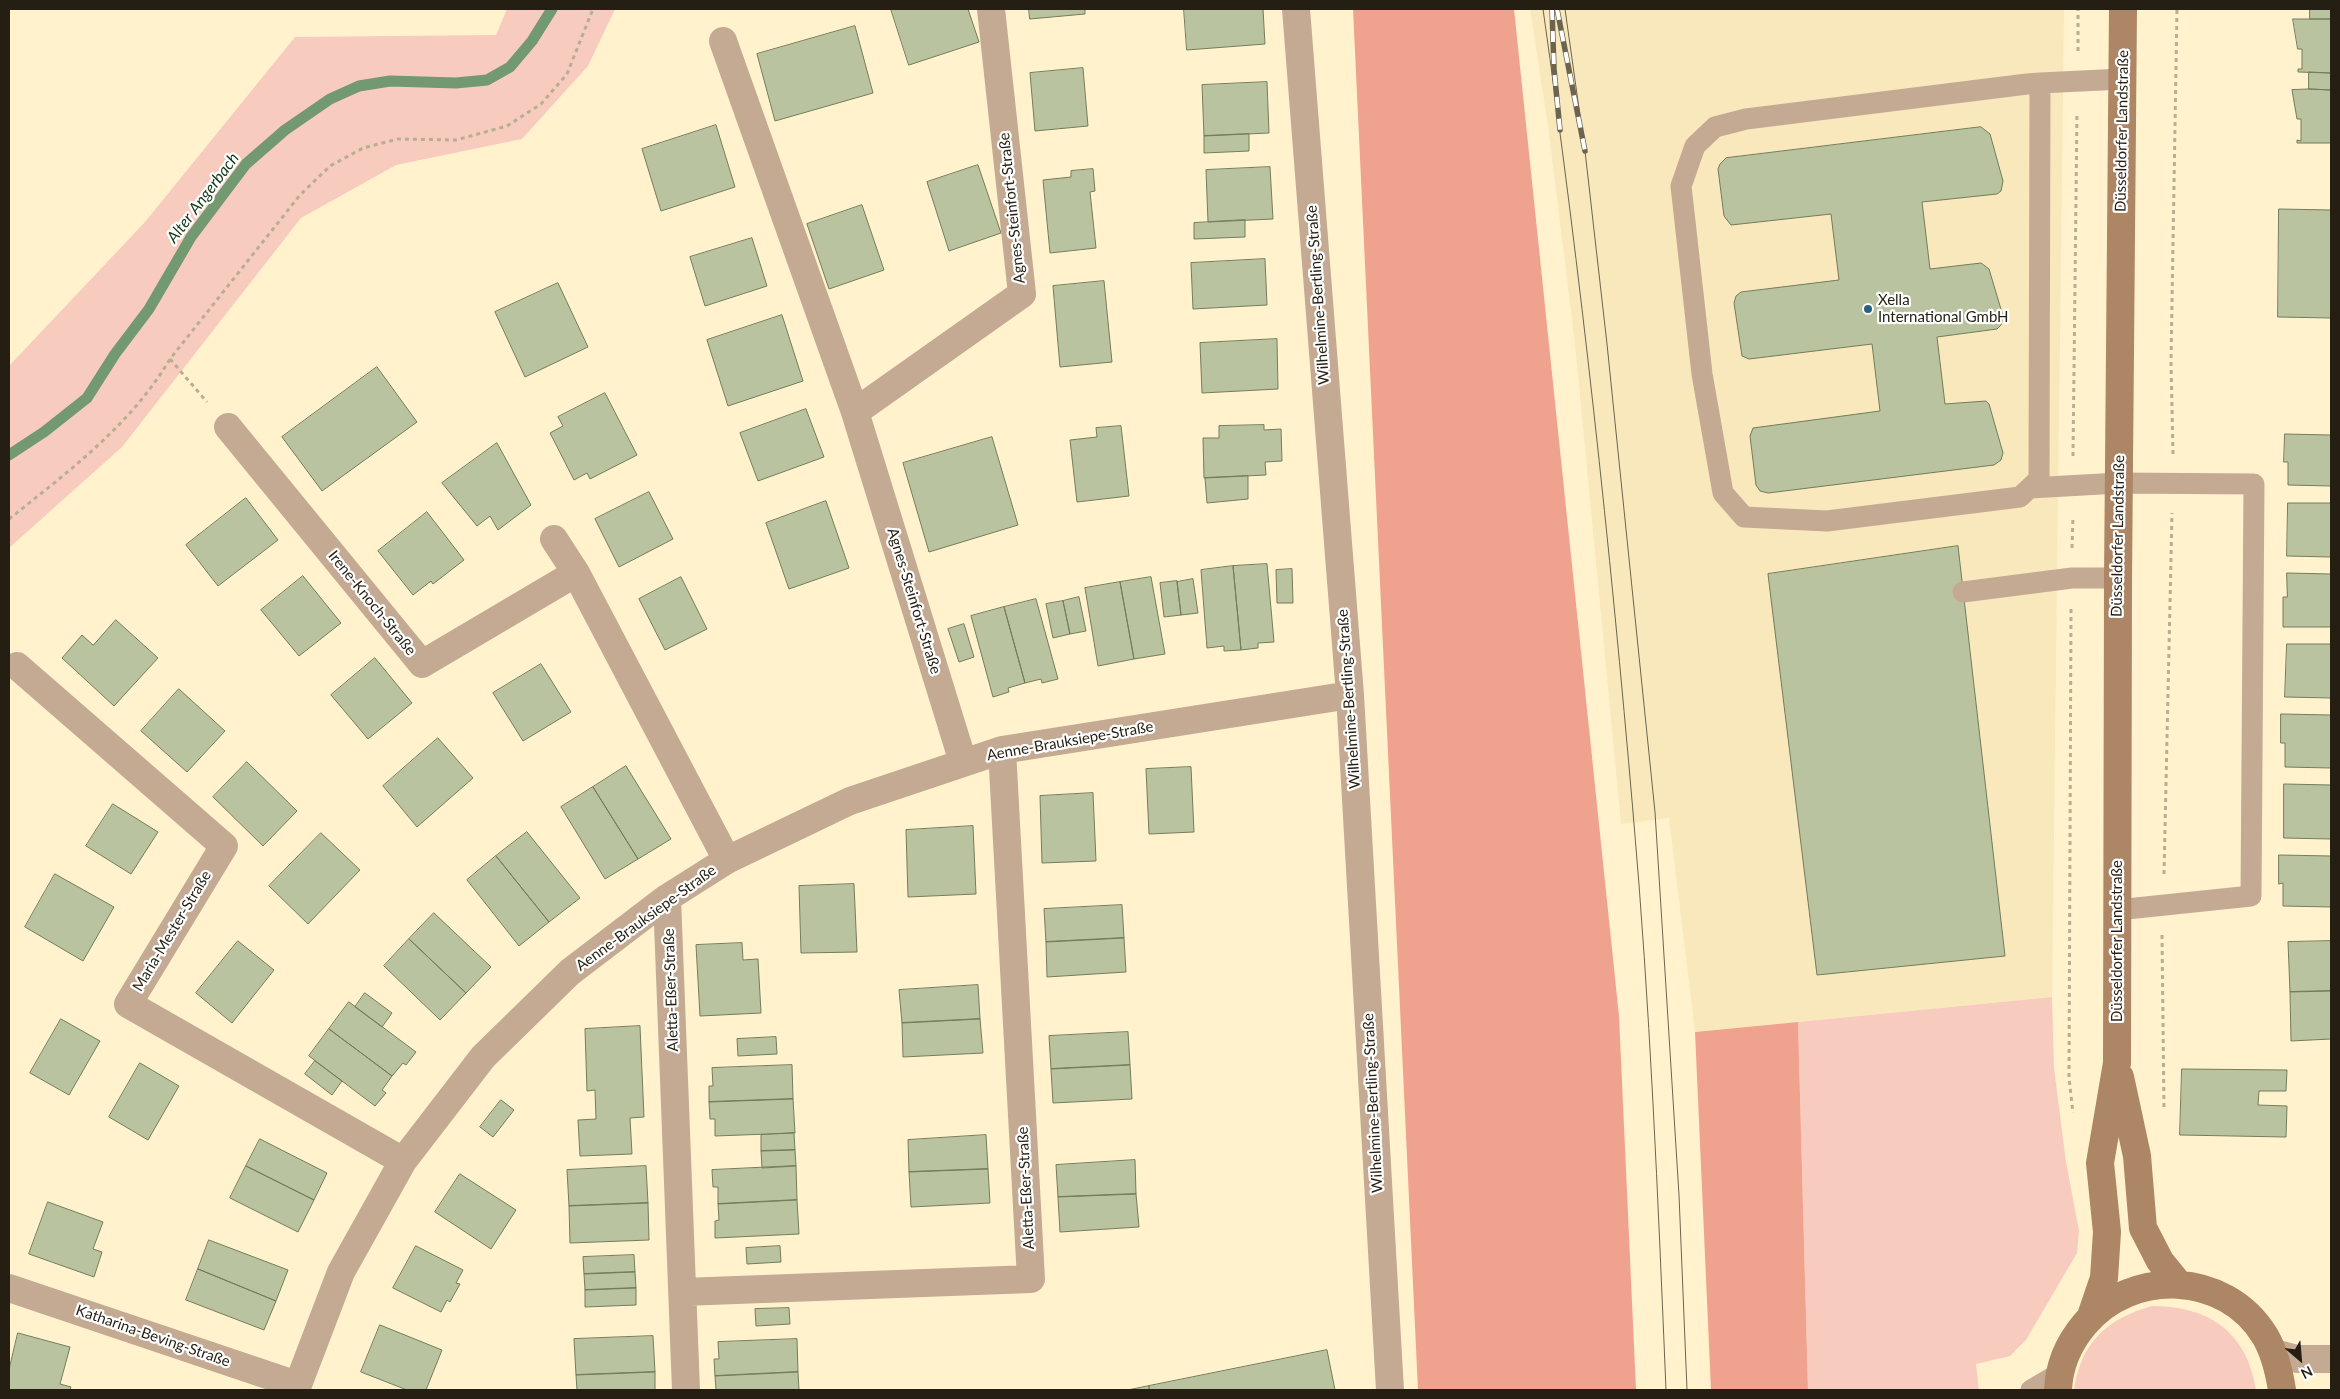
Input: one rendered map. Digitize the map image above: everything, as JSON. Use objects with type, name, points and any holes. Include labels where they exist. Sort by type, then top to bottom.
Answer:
[{"type":"main road","name":"Düsseldorfer Landstraße","points":[[2091,1316],[2104,1278],[2107,1232],[2100,1163],[2117,1063],[2118,578],[2123,9]]},
{"type":"main road","name":"Düsseldorfer Landstraße","points":[[2117,1063],[2137,1156],[2143,1228],[2160,1261],[2178,1284]]},
{"type":"main road","points":[[2059,1382],[2063,1361],[2074,1337],[2091,1316],[2113,1299],[2137,1288],[2178,1284],[2199,1287],[2218,1294],[2236,1305],[2252,1319],[2274,1353],[2282,1390]]},
{"type":"street","name":"Agnes-Steinfort-Straße","points":[[855,412],[1022,294],[991,9]]},
{"type":"street","name":"Wilhelmine-Bertling-Straße","points":[[1296,9],[1350,696],[1390,1390]]},
{"type":"street","name":"Agnes-Steinfort-Straße","points":[[722,41],[855,412],[963,762]]},
{"type":"street","name":"Irene-Knoch-Straße","points":[[228,427],[422,664],[576,572]]},
{"type":"street","points":[[554,539],[576,572],[727,860]]},
{"type":"street","name":"Maria-Mester-Straße","points":[[17,666],[224,846],[128,1004],[403,1161]]},
{"type":"street","name":"Aenne-Brauksiepe-Straße","points":[[297,1388],[341,1272],[403,1161],[483,1057],[570,972],[667,898],[727,860],[850,801],[1002,750],[1350,696]]},
{"type":"street","name":"Aletta-Eßer-Straße","points":[[683,1292],[1031,1279],[1002,750]]},
{"type":"street","name":"Aletta-Eßer-Straße","points":[[667,898],[686,1390]]},
{"type":"street","name":"Katharina-Beving-Straße","points":[[9,1288],[297,1388]]},
{"type":"street","points":[[2274,1353],[2297,1360],[2331,1359]]},
{"type":"lane","points":[[2040,83],[2039,479],[2020,497],[1827,521],[1744,517],[1723,493],[1702,374],[1681,186],[1695,146],[1715,127],[1746,118],[2040,83],[2123,79]]},
{"type":"lane","points":[[2030,488],[2173,483],[2254,484],[2251,896],[2117,910]]},
{"type":"lane","points":[[1964,592],[2072,578],[2118,578]]},
{"type":"lane","points":[[2031,1390],[2059,1382]]},
{"type":"path","points":[[9,519],[72,469],[109,435],[158,379],[170,359],[300,195],[330,166],[363,148],[398,139],[456,140],[507,126],[540,104],[567,74],[593,9]]},
{"type":"path","points":[[2073,1117],[2069,1078],[2078,9]]},
{"type":"path","points":[[2164,1111],[2163,906],[2173,483],[2171,362],[2177,9]]},
{"type":"path","points":[[170,359],[228,427]]},
{"type":"shaded area","points":[[507,9],[615,9],[588,66],[522,139],[396,165],[301,218],[122,447],[9,548],[9,366],[145,222],[295,37],[496,35]]},
{"type":"shaded area","points":[[1353,9],[1514,9],[1619,1016],[1636,1390],[1418,1390]]},
{"type":"shaded area","points":[[1530,9],[2064,9],[2052,997],[1695,1032],[1669,818],[1621,824],[1575,344],[1548,126]]},
{"type":"shaded area","points":[[2052,997],[2054,1068],[2066,1162],[2079,1231],[2077,1253],[2026,1340],[2010,1356],[1976,1364],[1979,1390],[1808,1390],[1798,1022]]},
{"type":"shaded area","points":[[1798,1022],[1808,1390],[1711,1390],[1695,1032]]},
{"type":"shaded area","points":[[2152,1306],[2172,1307],[2191,1311],[2208,1317],[2222,1326],[2244,1352],[2256,1390],[2074,1390],[2083,1358],[2099,1335],[2122,1318]]},
{"type":"building","points":[[891,9],[968,9],[979,42],[909,65]]},
{"type":"building","points":[[1029,9],[1085,9],[1085,14],[1030,19]]},
{"type":"building","points":[[1184,9],[1263,9],[1265,44],[1187,50]]},
{"type":"building","points":[[2310,9],[2331,9],[2331,19],[2310,19]]},
{"type":"building","points":[[2293,19],[2331,19],[2331,73],[2298,72],[2298,69],[2302,69],[2302,49],[2298,49]]},
{"type":"building","points":[[855,26],[873,93],[775,121],[757,54]]},
{"type":"building","points":[[1083,68],[1088,126],[1035,131],[1030,73]]},
{"type":"building","points":[[2309,72],[2331,73],[2331,90],[2309,89]]},
{"type":"building","points":[[1267,82],[1269,133],[1204,136],[1202,85]]},
{"type":"building","points":[[2292,90],[2331,90],[2331,143],[2297,143],[2297,140],[2301,141],[2301,119],[2297,119]]},
{"type":"building","points":[[716,125],[735,187],[661,211],[642,149]]},
{"type":"building","name":"Xella International GmbH","points":[[1981,127],[1990,134],[2003,181],[2001,191],[1997,194],[1922,202],[1930,269],[1981,263],[1989,269],[2003,316],[2001,325],[1997,329],[1937,337],[1945,404],[1986,401],[1989,404],[2003,453],[2001,460],[1994,465],[1768,493],[1760,491],[1756,485],[1750,436],[1753,428],[1880,411],[1872,344],[1749,359],[1742,356],[1734,303],[1736,296],[1741,292],[1839,280],[1831,214],[1731,225],[1724,216],[1718,169],[1720,164],[1726,158]]},
{"type":"building","points":[[1249,134],[1249,151],[1204,153],[1204,136]]},
{"type":"building","points":[[978,165],[1001,233],[949,251],[927,182]]},
{"type":"building","points":[[1270,167],[1273,219],[1208,222],[1206,170]]},
{"type":"building","points":[[1093,169],[1095,191],[1090,192],[1096,248],[1050,253],[1043,180],[1071,177],[1071,171]]},
{"type":"building","points":[[862,205],[884,270],[829,289],[807,224]]},
{"type":"building","points":[[2279,209],[2331,210],[2331,318],[2278,317]]},
{"type":"building","points":[[1245,220],[1245,237],[1194,239],[1194,223]]},
{"type":"building","points":[[752,238],[767,286],[705,306],[690,257]]},
{"type":"building","points":[[1265,259],[1267,305],[1193,309],[1191,263]]},
{"type":"building","points":[[1104,281],[1112,362],[1060,367],[1053,286]]},
{"type":"building","points":[[558,283],[588,347],[525,377],[495,312]]},
{"type":"building","points":[[782,315],[803,381],[728,406],[707,340]]},
{"type":"building","points":[[1277,339],[1278,389],[1202,393],[1200,343]]},
{"type":"building","points":[[377,367],[417,422],[322,491],[282,437]]},
{"type":"building","points":[[605,393],[637,455],[590,479],[587,473],[574,480],[550,433],[563,426],[558,417]]},
{"type":"building","points":[[806,409],[824,457],[758,481],[740,433]]},
{"type":"building","points":[[1264,425],[1264,430],[1281,429],[1282,461],[1265,462],[1266,475],[1204,478],[1203,438],[1219,438],[1219,426]]},
{"type":"building","points":[[1121,426],[1129,496],[1077,502],[1070,440],[1097,437],[1096,428]]},
{"type":"building","points":[[2285,434],[2331,435],[2331,486],[2288,485],[2288,462],[2284,462]]},
{"type":"building","points":[[992,437],[1018,525],[929,552],[903,463]]},
{"type":"building","points":[[497,443],[531,505],[498,530],[490,516],[477,526],[442,483]]},
{"type":"building","points":[[1248,476],[1248,499],[1207,503],[1205,478]]},
{"type":"building","points":[[649,492],[673,539],[619,567],[595,519]]},
{"type":"building","points":[[246,498],[278,540],[218,586],[186,545]]},
{"type":"building","points":[[826,501],[849,568],[789,589],[766,523]]},
{"type":"building","points":[[2288,503],[2331,503],[2331,557],[2287,556]]},
{"type":"building","points":[[427,512],[464,560],[433,584],[431,581],[413,595],[378,551]]},
{"type":"building","points":[[1958,546],[2005,956],[1817,975],[1768,574]]},
{"type":"building","points":[[1267,564],[1274,642],[1258,643],[1258,648],[1241,650],[1233,566]]},
{"type":"building","points":[[1233,566],[1241,650],[1224,651],[1224,646],[1207,648],[1201,570]]},
{"type":"building","points":[[1292,569],[1293,603],[1277,603],[1276,570]]},
{"type":"building","points":[[2287,573],[2331,574],[2331,627],[2283,627],[2283,597],[2287,597]]},
{"type":"building","points":[[303,576],[341,623],[299,656],[261,610]]},
{"type":"building","points":[[681,577],[707,629],[665,650],[639,599]]},
{"type":"building","points":[[1151,577],[1165,654],[1134,659],[1120,582]]},
{"type":"building","points":[[1193,579],[1198,613],[1181,615],[1177,582]]},
{"type":"building","points":[[1177,581],[1181,615],[1164,617],[1160,583]]},
{"type":"building","points":[[1120,582],[1134,659],[1098,666],[1085,588]]},
{"type":"building","points":[[1079,597],[1086,631],[1070,634],[1063,601]]},
{"type":"building","points":[[1036,599],[1058,679],[1042,683],[1041,679],[1025,683],[1004,607]]},
{"type":"building","points":[[1063,601],[1070,634],[1053,638],[1046,604]]},
{"type":"building","points":[[1004,607],[1025,683],[1008,688],[1009,692],[993,697],[971,616]]},
{"type":"building","points":[[116,620],[158,658],[114,706],[62,658],[82,635],[93,645]]},
{"type":"building","points":[[964,624],[974,657],[959,662],[948,629]]},
{"type":"building","points":[[2287,644],[2331,644],[2331,698],[2285,697]]},
{"type":"building","points":[[375,658],[412,703],[368,739],[331,695]]},
{"type":"building","points":[[541,664],[571,712],[523,741],[493,693]]},
{"type":"building","points":[[179,689],[225,731],[187,772],[141,731]]},
{"type":"building","points":[[2281,714],[2331,715],[2331,768],[2285,767],[2285,743],[2281,743]]},
{"type":"building","points":[[438,738],[473,778],[417,827],[383,786]]},
{"type":"building","points":[[247,762],[297,811],[263,846],[213,797]]},
{"type":"building","points":[[626,766],[671,839],[638,859],[593,787]]},
{"type":"building","points":[[1191,767],[1194,832],[1149,834],[1146,769]]},
{"type":"building","points":[[2284,784],[2331,785],[2331,839],[2284,838]]},
{"type":"building","points":[[593,787],[638,859],[605,879],[561,807]]},
{"type":"building","points":[[1093,793],[1096,861],[1042,863],[1040,796]]},
{"type":"building","points":[[113,804],[158,832],[131,874],[86,846]]},
{"type":"building","points":[[973,826],[976,894],[908,897],[906,830]]},
{"type":"building","points":[[527,832],[580,898],[549,922],[496,856]]},
{"type":"building","points":[[321,833],[360,870],[308,924],[269,886]]},
{"type":"building","points":[[2279,855],[2331,856],[2331,907],[2283,906],[2283,883],[2279,884]]},
{"type":"building","points":[[496,856],[549,922],[519,946],[467,880]]},
{"type":"building","points":[[55,874],[114,907],[83,961],[25,927]]},
{"type":"building","points":[[854,884],[857,952],[801,953],[799,886]]},
{"type":"building","points":[[1122,905],[1124,938],[1046,942],[1044,909]]},
{"type":"building","points":[[434,913],[491,967],[466,993],[409,939]]},
{"type":"building","points":[[1124,938],[1126,972],[1047,977],[1046,942]]},
{"type":"building","points":[[409,939],[466,993],[440,1020],[384,966]]},
{"type":"building","points":[[238,941],[274,970],[232,1023],[196,993]]},
{"type":"building","points":[[2331,941],[2331,991],[2290,992],[2288,942]]},
{"type":"building","points":[[742,943],[743,960],[758,959],[761,1013],[700,1016],[696,945]]},
{"type":"building","points":[[978,985],[980,1019],[902,1023],[899,990]]},
{"type":"building","points":[[2331,991],[2331,1039],[2291,1041],[2290,992]]},
{"type":"building","points":[[365,993],[392,1013],[382,1027],[355,1007]]},
{"type":"building","points":[[349,1002],[416,1052],[406,1065],[403,1063],[392,1076],[329,1029]]},
{"type":"building","points":[[61,1019],[100,1041],[69,1095],[30,1073]]},
{"type":"building","points":[[980,1019],[983,1053],[903,1057],[902,1023]]},
{"type":"building","points":[[640,1026],[644,1117],[630,1118],[632,1154],[580,1156],[578,1120],[596,1119],[595,1090],[587,1091],[585,1029]]},
{"type":"building","points":[[329,1029],[392,1076],[382,1090],[386,1093],[375,1106],[309,1056]]},
{"type":"building","points":[[1128,1032],[1130,1065],[1051,1069],[1049,1036]]},
{"type":"building","points":[[776,1037],[777,1054],[738,1056],[737,1039]]},
{"type":"building","points":[[315,1061],[342,1081],[332,1095],[305,1074]]},
{"type":"building","points":[[140,1063],[179,1086],[148,1140],[109,1117]]},
{"type":"building","points":[[792,1065],[793,1099],[709,1102],[709,1086],[713,1086],[712,1068]]},
{"type":"building","points":[[1130,1065],[1132,1099],[1053,1103],[1051,1069]]},
{"type":"building","points":[[2182,1069],[2287,1070],[2286,1091],[2259,1091],[2258,1105],[2287,1106],[2286,1137],[2180,1135]]},
{"type":"building","points":[[793,1099],[795,1133],[715,1136],[715,1119],[710,1119],[709,1102]]},
{"type":"building","points":[[501,1100],[514,1110],[493,1137],[480,1127]]},
{"type":"building","points":[[794,1133],[795,1150],[761,1151],[761,1135]]},
{"type":"building","points":[[986,1135],[988,1169],[909,1172],[908,1140]]},
{"type":"building","points":[[260,1139],[327,1173],[314,1200],[246,1166]]},
{"type":"building","points":[[795,1150],[796,1166],[762,1168],[761,1151]]},
{"type":"building","points":[[1135,1160],[1136,1194],[1058,1197],[1056,1165]]},
{"type":"building","points":[[246,1166],[314,1200],[298,1232],[230,1198]]},
{"type":"building","points":[[646,1166],[648,1203],[569,1206],[567,1170]]},
{"type":"building","points":[[796,1166],[797,1200],[718,1204],[718,1187],[713,1187],[712,1170]]},
{"type":"building","points":[[988,1169],[990,1203],[911,1207],[909,1172]]},
{"type":"building","points":[[460,1174],[516,1210],[491,1249],[435,1212]]},
{"type":"building","points":[[1136,1194],[1139,1227],[1060,1232],[1058,1197]]},
{"type":"building","points":[[797,1200],[799,1234],[715,1238],[715,1221],[719,1220],[718,1204]]},
{"type":"building","points":[[48,1202],[103,1222],[93,1249],[102,1252],[94,1277],[29,1254]]},
{"type":"building","points":[[648,1203],[649,1240],[570,1243],[569,1206]]},
{"type":"building","points":[[209,1240],[288,1270],[276,1301],[198,1269]]},
{"type":"building","points":[[416,1246],[463,1270],[456,1283],[460,1284],[450,1302],[447,1300],[441,1312],[393,1288]]},
{"type":"building","points":[[780,1246],[781,1262],[747,1264],[746,1248]]},
{"type":"building","points":[[634,1255],[635,1272],[584,1274],[583,1257]]},
{"type":"building","points":[[198,1269],[276,1301],[264,1330],[186,1300]]},
{"type":"building","points":[[635,1272],[636,1288],[585,1290],[584,1274]]},
{"type":"building","points":[[636,1288],[636,1305],[585,1307],[585,1290]]},
{"type":"building","points":[[789,1308],[790,1324],[756,1326],[755,1309]]},
{"type":"building","points":[[380,1325],[442,1350],[426,1390],[407,1390],[361,1372]]},
{"type":"building","points":[[18,1333],[70,1347],[60,1384],[71,1387],[70,1390],[9,1390],[9,1370]]},
{"type":"building","points":[[653,1336],[655,1372],[576,1375],[574,1339]]},
{"type":"building","points":[[797,1339],[798,1372],[715,1376],[714,1359],[719,1359],[718,1342]]},
{"type":"building","points":[[1327,1350],[1335,1390],[1149,1390],[1149,1386]]},
{"type":"building","points":[[655,1372],[655,1390],[577,1390],[576,1375]]},
{"type":"building","points":[[798,1372],[799,1390],[716,1390],[715,1376]]},
{"type":"building","points":[[1149,1386],[1149,1390],[1128,1390]]},
{"type":"waterway","name":"Alter Angerbach","points":[[9,455],[44,432],[87,398],[115,354],[149,309],[191,237],[246,164],[285,130],[330,99],[359,86],[390,81],[456,83],[487,80],[510,67],[532,41],[552,9]]},
{"type":"tram line","points":[[1543,9],[1582,310],[1624,712],[1649,1029],[1666,1390]]},
{"type":"tram line","points":[[1565,9],[1585,151],[1607,344],[1655,812],[1679,1195],[1687,1390]]},
{"type":"railway","points":[[1552,9],[1554,69],[1560,130]]},
{"type":"railway","points":[[1557,9],[1585,151]]},
{"type":"place","name":"Xella International GmbH","points":[[1868,309]]}]
